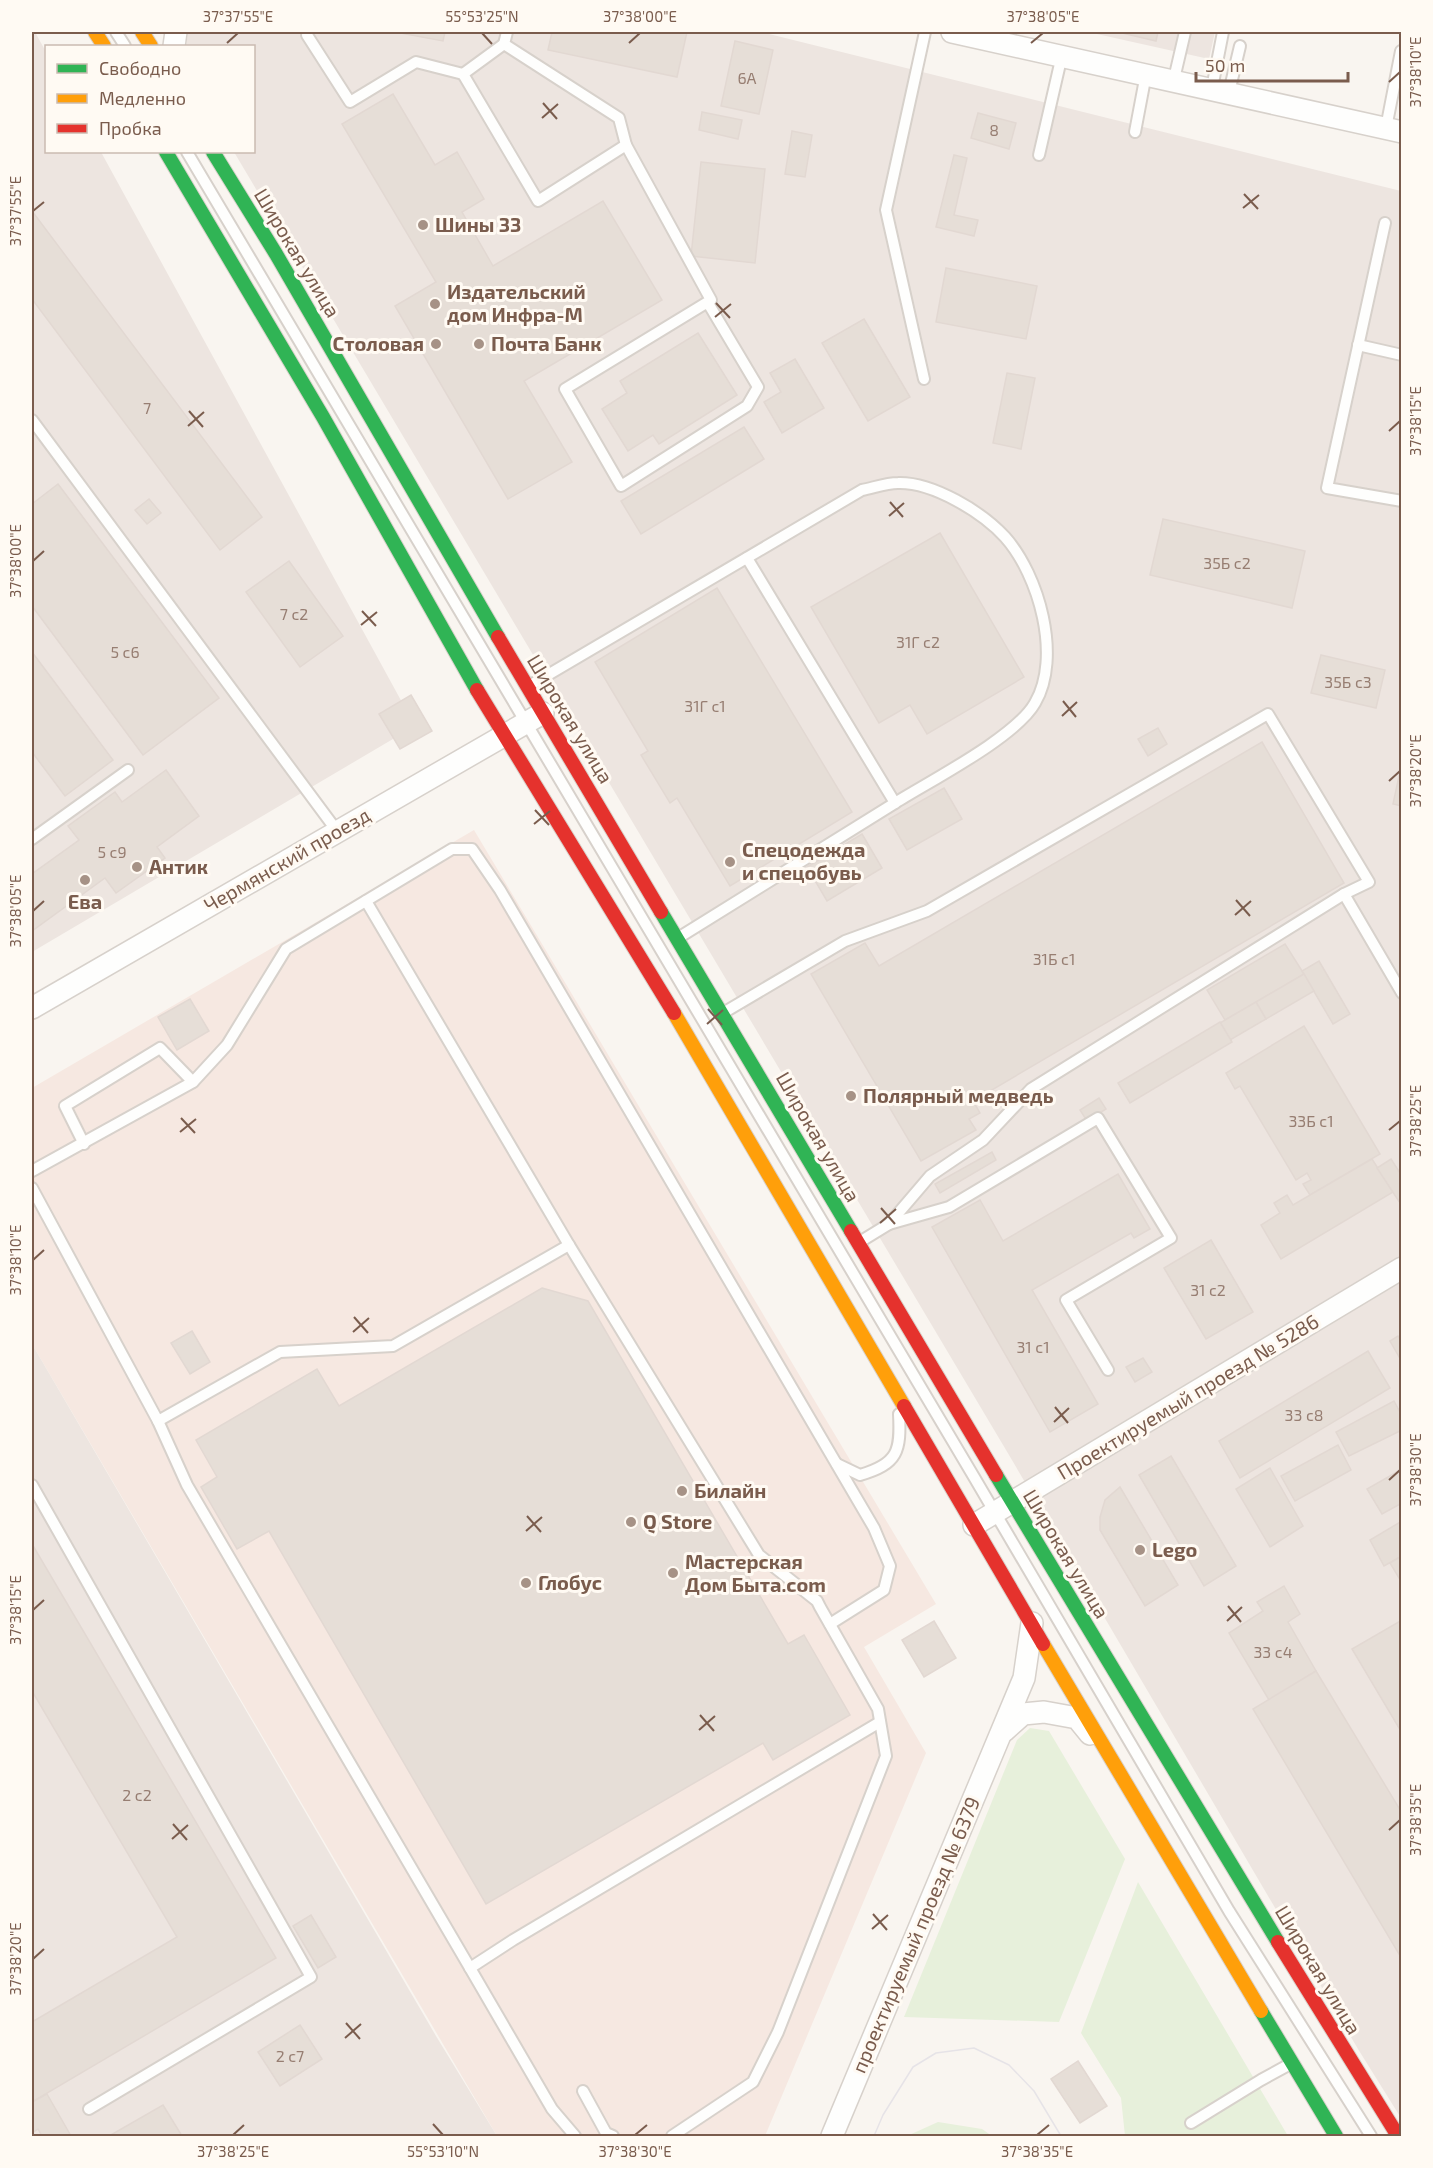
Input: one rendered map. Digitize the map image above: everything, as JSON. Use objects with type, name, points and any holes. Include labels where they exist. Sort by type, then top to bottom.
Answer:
[{"type":"main road","points":[[95,32],[103,45]]},
{"type":"main road","points":[[142,32],[150,45]]},
{"type":"main road","points":[[167,153],[323,417],[504,734],[674,1011],[1114,1765],[1336,2136]]},
{"type":"main road","name":"Широкая улица","points":[[214,153],[276,254],[528,686],[534,717],[678,938],[858,1243],[1003,1508],[1398,2136]]},
{"type":"main road","points":[[438,619],[451,630],[462,630],[468,625],[471,590]]},
{"type":"street","points":[[952,32],[1146,73],[1394,130]]},
{"type":"street","name":"Чермянский проезд","points":[[32,1008],[534,717]]},
{"type":"street","name":"Проектируемый проезд № 5286","points":[[974,1525],[1401,1268]]},
{"type":"street","name":"проектируемый проезд № 6379","points":[[832,2136],[1024,1678],[1032,1623]]},
{"type":"street","name":"проектируемый проезд № 6379","points":[[1001,1733],[1023,1714],[1044,1712],[1077,1718],[1114,1765]]},
{"type":"lane","points":[[116,32],[124,45]]},
{"type":"lane","points":[[463,74],[504,44],[507,32]]},
{"type":"lane","points":[[924,379],[886,210],[925,32]]},
{"type":"lane","points":[[1174,80],[1185,32]]},
{"type":"lane","points":[[1220,90],[1223,32]]},
{"type":"lane","points":[[307,36],[350,102],[416,62],[463,74],[538,201],[626,145]]},
{"type":"lane","points":[[504,44],[619,118],[626,145],[711,300],[565,390],[621,486],[747,406],[758,387],[708,303]]},
{"type":"lane","points":[[1220,90],[1240,46]]},
{"type":"lane","points":[[1394,130],[1401,51]]},
{"type":"lane","points":[[1039,155],[1062,55]]},
{"type":"lane","points":[[1135,132],[1146,73]]},
{"type":"lane","name":"Широкая улица","points":[[188,153],[468,625],[534,717],[1003,1508],[1229,1911],[1371,2136]]},
{"type":"lane","points":[[1385,223],[1327,488],[1401,501]]},
{"type":"lane","points":[[1358,345],[1401,355]]},
{"type":"lane","points":[[32,420],[338,831]]},
{"type":"lane","points":[[528,686],[862,490],[898,483],[928,488],[954,499],[977,512],[1005,538],[1023,564],[1035,591],[1045,628],[1047,670],[1035,704],[1011,730],[979,752],[678,938]]},
{"type":"lane","points":[[747,558],[895,803]]},
{"type":"lane","points":[[723,1013],[844,941],[927,911],[1268,714],[1369,882],[1344,894],[1031,1089],[983,1140],[930,1176],[889,1224]]},
{"type":"lane","points":[[32,839],[128,770]]},
{"type":"lane","points":[[32,1171],[193,1082],[227,1045],[286,949],[452,849],[472,849],[500,890],[874,1528],[890,1566],[884,1590],[830,1624]]},
{"type":"lane","points":[[1344,894],[1401,993]]},
{"type":"lane","points":[[366,901],[569,1245],[759,1555],[817,1601],[878,1709],[886,1756],[769,2052],[753,2082],[672,2136]]},
{"type":"lane","points":[[84,1144],[65,1106],[160,1048],[193,1082]]},
{"type":"lane","points":[[858,1243],[889,1224],[949,1207],[1098,1118],[1171,1238],[1066,1300],[1108,1371]]},
{"type":"lane","points":[[32,1188],[158,1421],[187,1485],[552,2109],[575,2136]]},
{"type":"lane","points":[[158,1421],[280,1352],[393,1346],[569,1245]]},
{"type":"lane","points":[[837,1464],[860,1475],[878,1470],[893,1459],[900,1440],[896,1393]]},
{"type":"lane","points":[[32,1485],[311,1977],[89,2109]]},
{"type":"lane","points":[[470,1968],[513,1940],[880,1722]]},
{"type":"lane","points":[[1191,2123],[1293,2063]]},
{"type":"lane","points":[[583,2091],[606,2133],[613,2136]]},
{"type":"shaded area","points":[[32,32],[35,32],[45,50],[45,153],[102,153],[415,726],[32,952]]},
{"type":"shaded area","points":[[188,32],[761,32],[1401,191],[1401,2118],[235,153],[255,153],[255,45],[186,45]]},
{"type":"shaded area","points":[[1088,32],[1215,32],[1209,59]]},
{"type":"shaded area","points":[[474,830],[936,1604],[864,1647],[926,1753],[765,2136],[497,2136],[32,1344],[32,1088]]},
{"type":"shaded area","points":[[32,1344],[436,2036],[497,2136],[32,2136]]},
{"type":"green space","points":[[1030,1728],[1049,1731],[1125,1859],[1059,2022],[904,2017],[1017,1740]]},
{"type":"green space","points":[[1138,1882],[1288,2136],[1125,2136],[1121,2098],[1081,2033]]},
{"type":"green space","points":[[938,2122],[982,2129],[992,2136],[907,2136]]},
{"type":"building","points":[[395,32],[445,32],[443,41]]},
{"type":"building","points":[[552,32],[687,32],[677,77],[548,50]]},
{"type":"building","points":[[1118,32],[1158,32],[1156,41]]},
{"type":"building","points":[[735,41],[773,50],[759,114],[721,106]]},
{"type":"building","points":[[393,94],[435,165],[457,152],[484,199],[462,212],[493,266],[603,201],[662,300],[524,381],[572,462],[508,499],[395,306],[436,282],[342,124]]},
{"type":"building","points":[[702,112],[742,120],[738,139],[699,130]]},
{"type":"building","points":[[978,113],[1016,123],[1009,149],[971,138]]},
{"type":"building","points":[[792,131],[812,135],[805,177],[785,174]]},
{"type":"building","points":[[954,155],[967,158],[954,215],[978,220],[974,236],[936,227]]},
{"type":"building","points":[[701,162],[765,169],[755,263],[691,256]]},
{"type":"building","points":[[32,211],[262,517],[220,550],[32,299]]},
{"type":"building","points":[[946,268],[1037,286],[1026,339],[936,322]]},
{"type":"building","points":[[864,319],[910,397],[868,421],[822,343]]},
{"type":"building","points":[[698,333],[737,395],[659,444],[653,435],[628,451],[602,409],[627,393],[620,381]]},
{"type":"building","points":[[795,359],[824,408],[782,433],[764,402],[781,392],[770,373]]},
{"type":"building","points":[[1007,373],[1035,378],[1021,449],[993,443]]},
{"type":"building","points":[[744,427],[764,459],[641,534],[621,501]]},
{"type":"building","points":[[58,484],[219,698],[143,755],[32,606],[32,504]]},
{"type":"building","points":[[149,499],[161,513],[147,524],[135,510]]},
{"type":"building","points":[[1163,519],[1305,551],[1292,608],[1150,575]]},
{"type":"building","points":[[940,533],[1024,677],[927,734],[910,705],[879,723],[811,607]]},
{"type":"building","points":[[289,561],[343,636],[300,667],[246,592]]},
{"type":"building","points":[[717,588],[852,812],[730,886],[677,798],[670,803],[641,755],[648,751],[595,662]]},
{"type":"building","points":[[32,652],[113,760],[65,796],[32,752]]},
{"type":"building","points":[[1321,655],[1385,670],[1376,708],[1311,693]]},
{"type":"building","points":[[411,695],[432,731],[400,749],[379,714]]},
{"type":"building","points":[[1158,728],[1167,744],[1148,756],[1138,739]]},
{"type":"building","points":[[1262,742],[1344,883],[973,1101],[980,1113],[969,1119],[976,1130],[921,1161],[811,974],[865,943],[879,966]]},
{"type":"building","points":[[1402,762],[1402,806],[1393,804]]},
{"type":"building","points":[[166,770],[199,816],[157,847],[165,858],[116,893],[105,878],[32,931],[32,874],[79,840],[68,826],[115,792],[122,802]]},
{"type":"building","points":[[944,788],[962,819],[907,850],[889,819]]},
{"type":"building","points":[[862,834],[882,868],[827,901],[807,867]]},
{"type":"building","points":[[1285,944],[1304,974],[1225,1020],[1207,990]]},
{"type":"building","points":[[1319,961],[1350,1014],[1333,1024],[1302,971]]},
{"type":"building","points":[[1304,974],[1314,991],[1266,1019],[1256,1002]]},
{"type":"building","points":[[190,999],[209,1031],[177,1050],[158,1017]]},
{"type":"building","points":[[1256,1002],[1266,1019],[1230,1040],[1220,1023]]},
{"type":"building","points":[[1220,1022],[1232,1042],[1130,1103],[1118,1083]]},
{"type":"building","points":[[1304,1026],[1380,1154],[1310,1195],[1303,1184],[1311,1180],[1307,1173],[1296,1180],[1240,1086],[1235,1089],[1226,1073]]},
{"type":"building","points":[[1099,1098],[1106,1109],[1087,1121],[1080,1110]]},
{"type":"building","points":[[992,1152],[996,1160],[940,1193],[935,1184]]},
{"type":"building","points":[[1372,1159],[1393,1192],[1281,1259],[1261,1225],[1280,1213],[1274,1203],[1287,1195],[1293,1205]]},
{"type":"building","points":[[1391,1159],[1402,1176],[1402,1206],[1377,1168]]},
{"type":"building","points":[[1118,1174],[1150,1229],[1134,1238],[1131,1233],[1032,1290],[1098,1404],[1050,1432],[932,1227],[980,1200],[1003,1241]]},
{"type":"building","points":[[1211,1240],[1253,1312],[1206,1339],[1164,1268]]},
{"type":"building","name":"Глобус","points":[[542,1288],[588,1301],[788,1644],[804,1635],[850,1715],[773,1760],[763,1743],[486,1904],[269,1531],[237,1549],[201,1487],[217,1477],[196,1440],[317,1369],[339,1406]]},
{"type":"building","points":[[192,1331],[210,1362],[190,1374],[171,1343]]},
{"type":"building","points":[[1398,1336],[1402,1343],[1402,1362],[1390,1341]]},
{"type":"building","points":[[1368,1351],[1390,1388],[1240,1478],[1219,1441]]},
{"type":"building","points":[[1143,1358],[1152,1372],[1135,1382],[1126,1367]]},
{"type":"building","points":[[1394,1401],[1402,1416],[1402,1430],[1349,1456],[1336,1432]]},
{"type":"building","points":[[1338,1445],[1351,1470],[1295,1501],[1281,1476]]},
{"type":"building","points":[[1171,1456],[1236,1566],[1204,1586],[1139,1475]]},
{"type":"building","points":[[1270,1468],[1303,1526],[1270,1547],[1236,1489]]},
{"type":"building","points":[[1402,1469],[1402,1503],[1382,1514],[1367,1489]]},
{"type":"building","points":[[1120,1487],[1178,1585],[1145,1606],[1100,1530],[1100,1517],[1105,1500]]},
{"type":"building","points":[[1402,1521],[1402,1556],[1384,1566],[1370,1540]]},
{"type":"building","points":[[32,1544],[276,1958],[32,2102],[32,2022],[177,1937],[32,1691]]},
{"type":"building","points":[[1402,1556],[1402,1583],[1390,1563]]},
{"type":"building","points":[[1284,1586],[1300,1614],[1288,1622],[1316,1671],[1269,1700],[1229,1633],[1263,1611],[1257,1602]]},
{"type":"building","points":[[1402,1620],[1402,1733],[1352,1649]]},
{"type":"building","points":[[934,1621],[956,1658],[924,1677],[902,1640]]},
{"type":"building","points":[[1316,1671],[1402,1813],[1402,1959],[1253,1709]]},
{"type":"building","points":[[311,1915],[336,1957],[318,1968],[293,1926]]},
{"type":"building","points":[[300,2025],[322,2059],[280,2086],[258,2052]]},
{"type":"building","points":[[1078,2061],[1107,2106],[1080,2123],[1051,2079]]},
{"type":"building","points":[[47,2094],[71,2136],[42,2136],[38,2129],[32,2133],[32,2102]]},
{"type":"building","points":[[163,2105],[182,2136],[109,2136]]},
{"type":"tram line","points":[[874,2136],[883,2115],[913,2067],[936,2053],[974,2048],[1009,2065],[1034,2091],[1061,2136]]},
{"type":"traffic: fast","points":[[167,153],[323,417],[477,690]]},
{"type":"traffic: fast","points":[[214,153],[276,254],[498,637]]},
{"type":"traffic: fast","points":[[661,912],[851,1231]]},
{"type":"traffic: fast","points":[[996,1475],[1278,1942]]},
{"type":"traffic: fast","points":[[1261,2011],[1336,2136]]},
{"type":"traffic: slow","points":[[95,32],[103,45]]},
{"type":"traffic: slow","points":[[142,32],[150,45]]},
{"type":"traffic: slow","points":[[674,1013],[904,1406]]},
{"type":"traffic: slow","points":[[1043,1644],[1261,2011]]},
{"type":"traffic: jam","points":[[498,637],[661,912]]},
{"type":"traffic: jam","points":[[477,690],[674,1013]]},
{"type":"traffic: jam","points":[[851,1231],[996,1475]]},
{"type":"traffic: jam","points":[[904,1406],[1043,1644]]},
{"type":"traffic: jam","points":[[1278,1942],[1398,2136]]},
{"type":"place","name":"Шины 33","points":[[423,225]]},
{"type":"place","name":"Издательский дом Инфра-М","points":[[435,304]]},
{"type":"place","name":"Столовая","points":[[436,344]]},
{"type":"place","name":"Почта Банк","points":[[479,344]]},
{"type":"place","name":"Спецодежда и спецобувь","points":[[730,862]]},
{"type":"place","name":"Антик","points":[[137,867]]},
{"type":"place","name":"Ева","points":[[85,880]]},
{"type":"place","name":"Полярный медведь","points":[[851,1096]]},
{"type":"place","name":"Билайн","points":[[682,1491]]},
{"type":"place","name":"Q Store","points":[[631,1522]]},
{"type":"place","name":"Lego","points":[[1140,1550]]},
{"type":"place","name":"Мастерская Дом Быта.com","points":[[673,1573]]},
{"type":"place","name":"Глобус","points":[[526,1583]]}]
